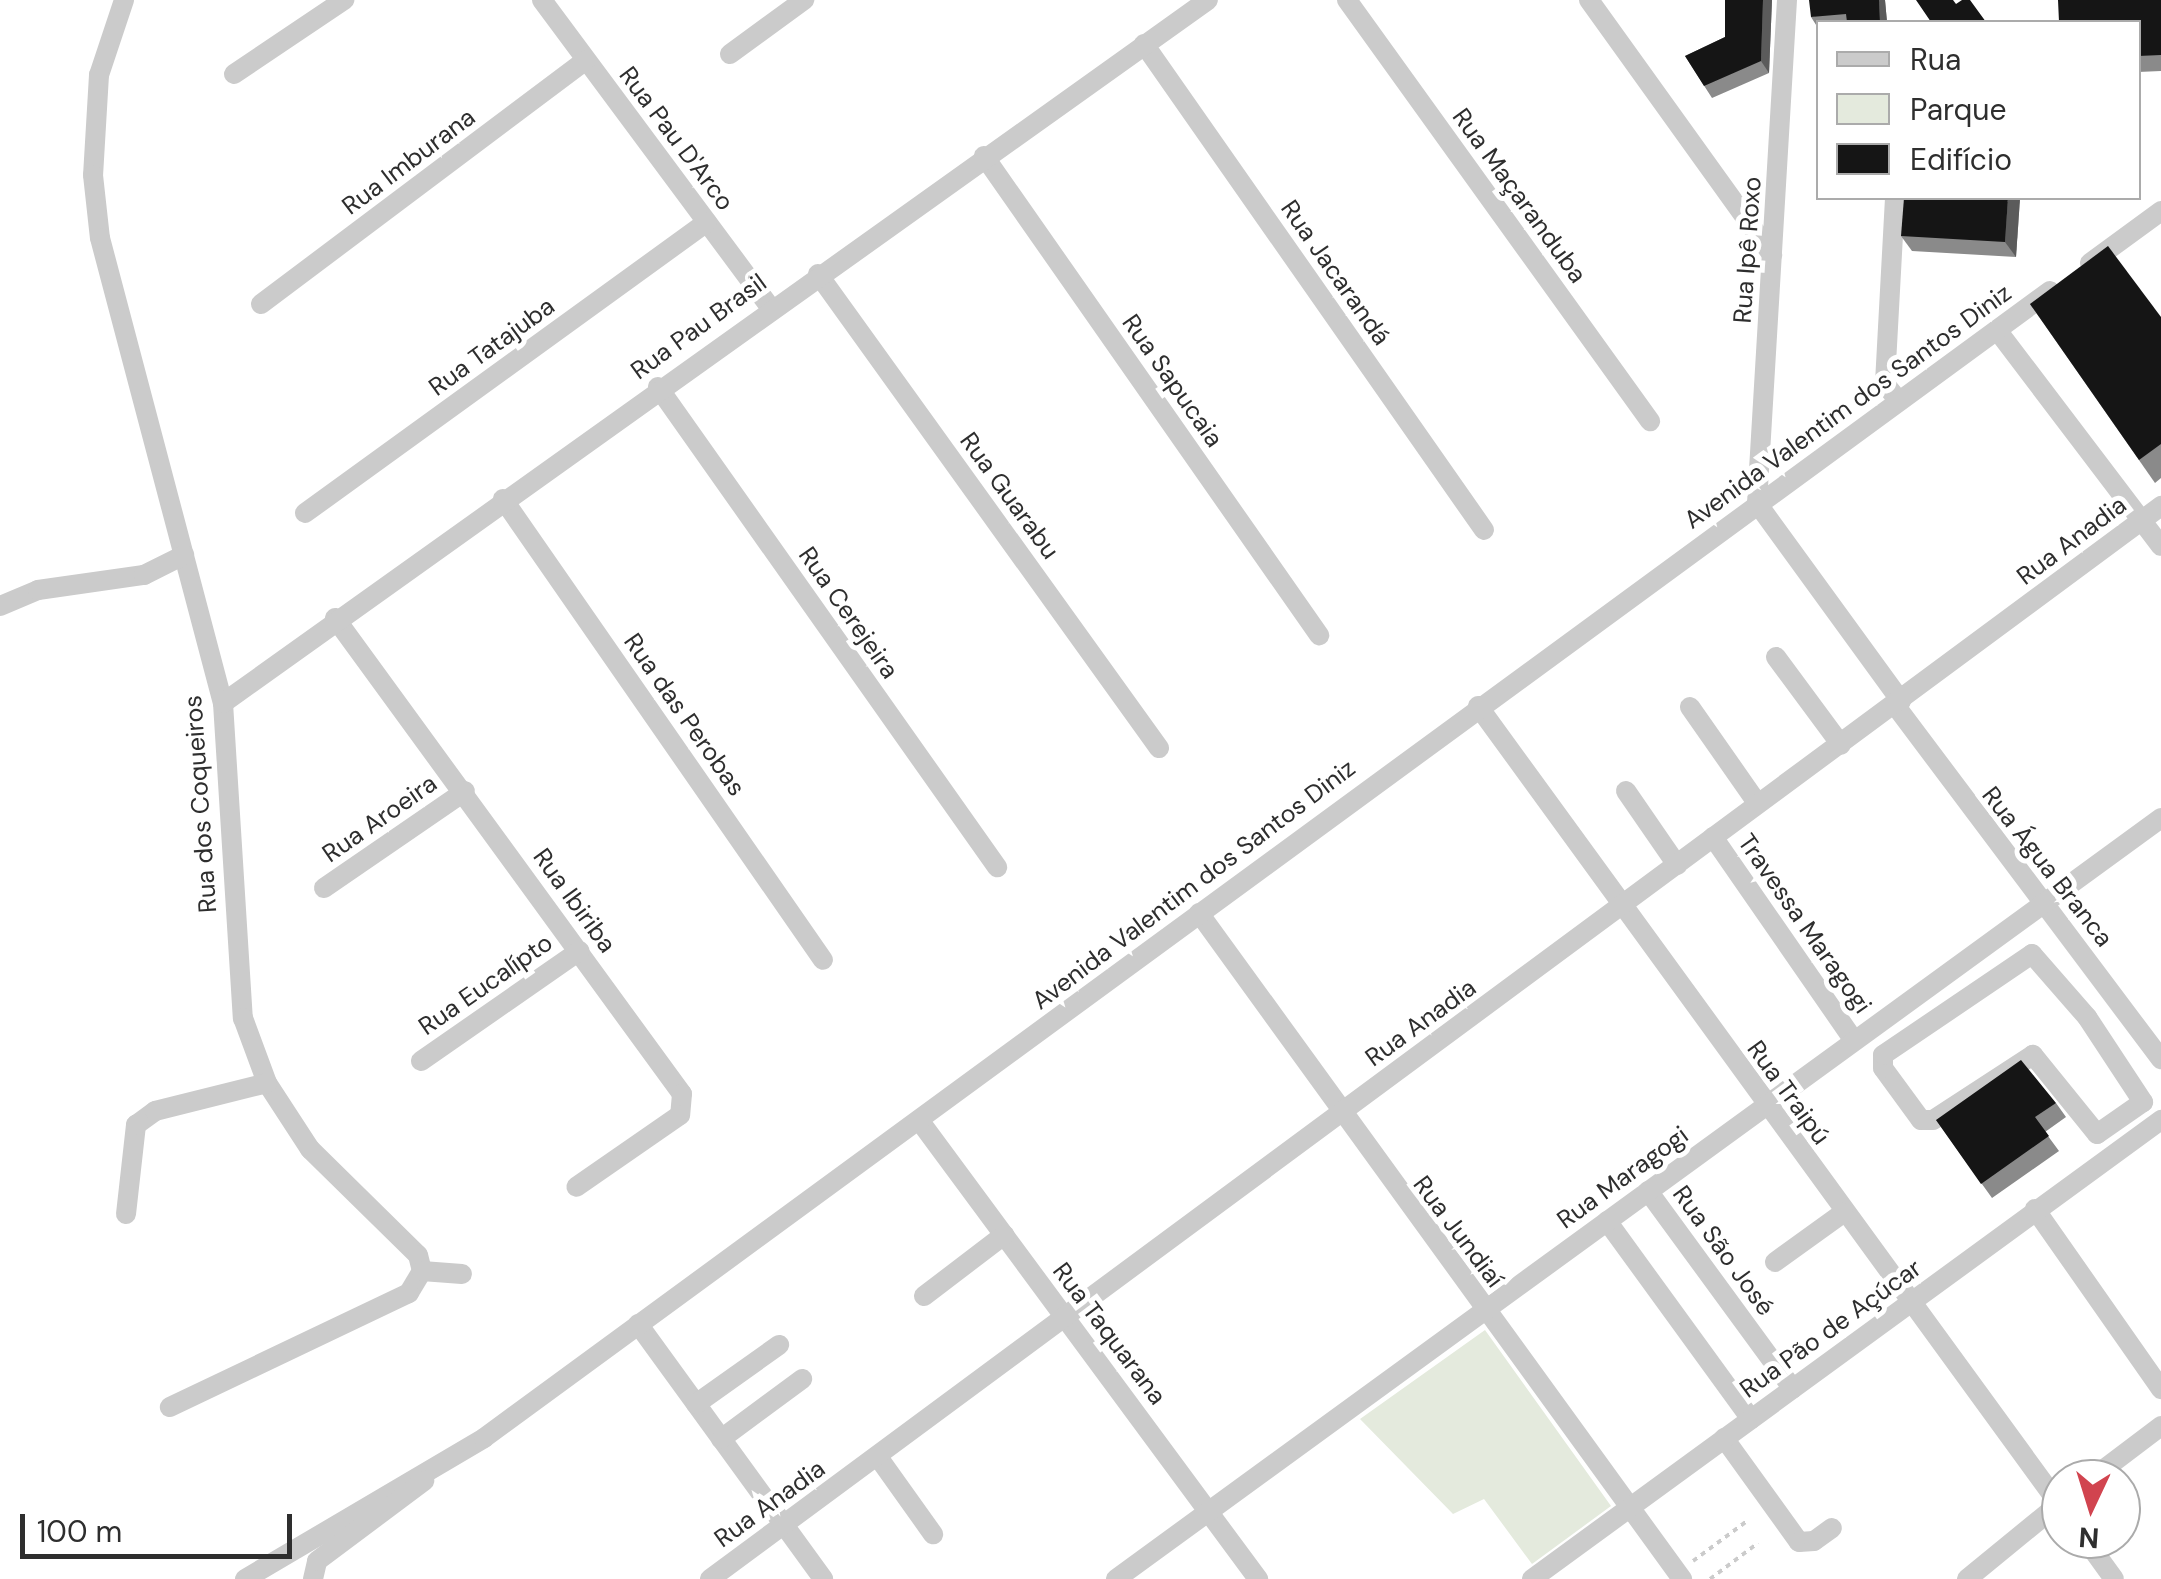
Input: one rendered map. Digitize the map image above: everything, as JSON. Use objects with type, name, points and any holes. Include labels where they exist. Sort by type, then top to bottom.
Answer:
[{"type":"street","name":"Rua dos Coqueiros","points":[[124,0],[98,75],[93,176],[100,238],[223,702],[234,953],[243,1018],[267,1083],[310,1149],[418,1255],[422,1271]]},
{"type":"street","points":[[234,74],[344,0]]},
{"type":"street","name":"Rua Pau D'Arco","points":[[542,0],[770,307]]},
{"type":"street","points":[[730,54],[804,0]]},
{"type":"street","name":"Rua Pau Brasil","points":[[223,702],[770,307],[1208,0]]},
{"type":"street","name":"Rua Maçaranduba","points":[[1347,0],[1650,421]]},
{"type":"street","points":[[1588,0],[1772,255]]},
{"type":"street","name":"Rua Ipê Roxo","points":[[1757,503],[1787,0]]},
{"type":"street","name":"Rua Jacarandá","points":[[1144,44],[1484,530]]},
{"type":"street","name":"Rua Imburana","points":[[261,304],[586,60]]},
{"type":"street","name":"Rua Sapucaia","points":[[984,156],[1319,634]]},
{"type":"street","points":[[1895,200],[1886,384],[1897,399]]},
{"type":"street","name":"Avenida Valentim dos Santos Diniz","points":[[245,1579],[348,1512],[435,1469],[919,1120],[1897,399],[2161,211]]},
{"type":"street","name":"Rua Tatajuba","points":[[305,513],[707,222]]},
{"type":"street","points":[[1752,227],[1774,226]]},
{"type":"street","name":"Rua Guarabu","points":[[818,274],[1159,748]]},
{"type":"street","points":[[1998,330],[2161,546]]},
{"type":"street","name":"Rua Cerejeira","points":[[658,387],[997,867]]},
{"type":"street","name":"Rua das Perobas","points":[[503,499],[823,960]]},
{"type":"street","name":"Rua Água Branca","points":[[1757,503],[2044,906],[2161,1060]]},
{"type":"street","name":"Rua Anadia","points":[[710,1579],[2161,506]]},
{"type":"street","points":[[0,606],[38,590],[110,584],[184,556]]},
{"type":"street","name":"Rua Ibiriba","points":[[335,618],[465,791],[682,1094],[684,1107],[576,1186]]},
{"type":"street","points":[[1776,658],[1841,745]]},
{"type":"street","name":"Rua Traipú","points":[[1478,706],[1620,909],[2041,1478]]},
{"type":"street","points":[[1690,707],[1758,804]]},
{"type":"street","name":"Rua Aroeira","points":[[324,888],[465,791]]},
{"type":"street","points":[[1626,791],[1676,865]]},
{"type":"street","name":"Rua Maragogi","points":[[1123,1577],[1854,1038],[2044,906],[2161,818]]},
{"type":"street","name":"Travessa Maragogi","points":[[1713,837],[1854,1038]]},
{"type":"street","name":"Rua Jundiaí","points":[[1199,912],[1339,1114],[1679,1576]]},
{"type":"street","name":"Rua Eucalípto","points":[[421,1061],[579,951]]},
{"type":"street","points":[[2025,954],[2037,956],[2081,1010],[2143,1102],[2100,1134],[2040,1057],[2025,1058],[1927,1122],[1883,1068],[1883,1056],[2025,954]]},
{"type":"street","points":[[2081,1010],[2110,990]]},
{"type":"street","points":[[126,1214],[136,1125],[155,1110],[267,1083]]},
{"type":"street","name":"Rua Taquarana","points":[[919,1120],[1258,1579]]},
{"type":"street","name":"Rua Pão de Açúcar","points":[[1532,1579],[2161,1120]]},
{"type":"street","name":"Rua São José","points":[[1648,1191],[1793,1389]]},
{"type":"street","points":[[2036,1209],[2161,1390]]},
{"type":"street","points":[[1775,1262],[1843,1213]]},
{"type":"street","points":[[1607,1222],[1752,1419]]},
{"type":"street","points":[[924,1296],[1004,1235]]},
{"type":"street","points":[[170,1407],[409,1293],[422,1271],[462,1274]]},
{"type":"street","points":[[638,1324],[823,1579]]},
{"type":"street","points":[[696,1404],[779,1345]]},
{"type":"street","points":[[720,1439],[802,1379]]},
{"type":"street","points":[[2117,1459],[2161,1426]]},
{"type":"street","points":[[1724,1438],[1799,1542],[1814,1541],[1832,1528]]},
{"type":"street","points":[[878,1457],[932,1534]]},
{"type":"street","points":[[313,1579],[316,1560],[389,1512],[435,1469]]},
{"type":"street","points":[[1966,1579],[2041,1519]]},
{"type":"path","points":[[1679,1576],[1747,1522]]},
{"type":"path","points":[[1710,1579],[1758,1543]]},
{"type":"green space","points":[[1485,1330],[1611,1506],[1532,1564],[1484,1499],[1453,1514],[1360,1419]]},
{"type":"building","points":[[1725,0],[1763,0],[1761,61],[1704,86],[1685,56],[1725,37]]},
{"type":"building","points":[[1809,0],[1879,0],[1880,20],[1847,20],[1846,14],[1811,17]]},
{"type":"building","points":[[1916,0],[1953,0],[1956,4],[1970,0],[1985,20],[1930,20]]},
{"type":"building","points":[[2058,0],[2161,0],[2161,55],[2141,56],[2141,20],[2059,20]]},
{"type":"building","points":[[1904,200],[2008,200],[2005,242],[1901,236]]},
{"type":"building","points":[[2108,246],[2161,317],[2161,444],[2139,460],[2030,304]]},
{"type":"building","points":[[2021,1060],[2056,1103],[2035,1117],[2049,1136],[1981,1184],[1936,1120]]}]
